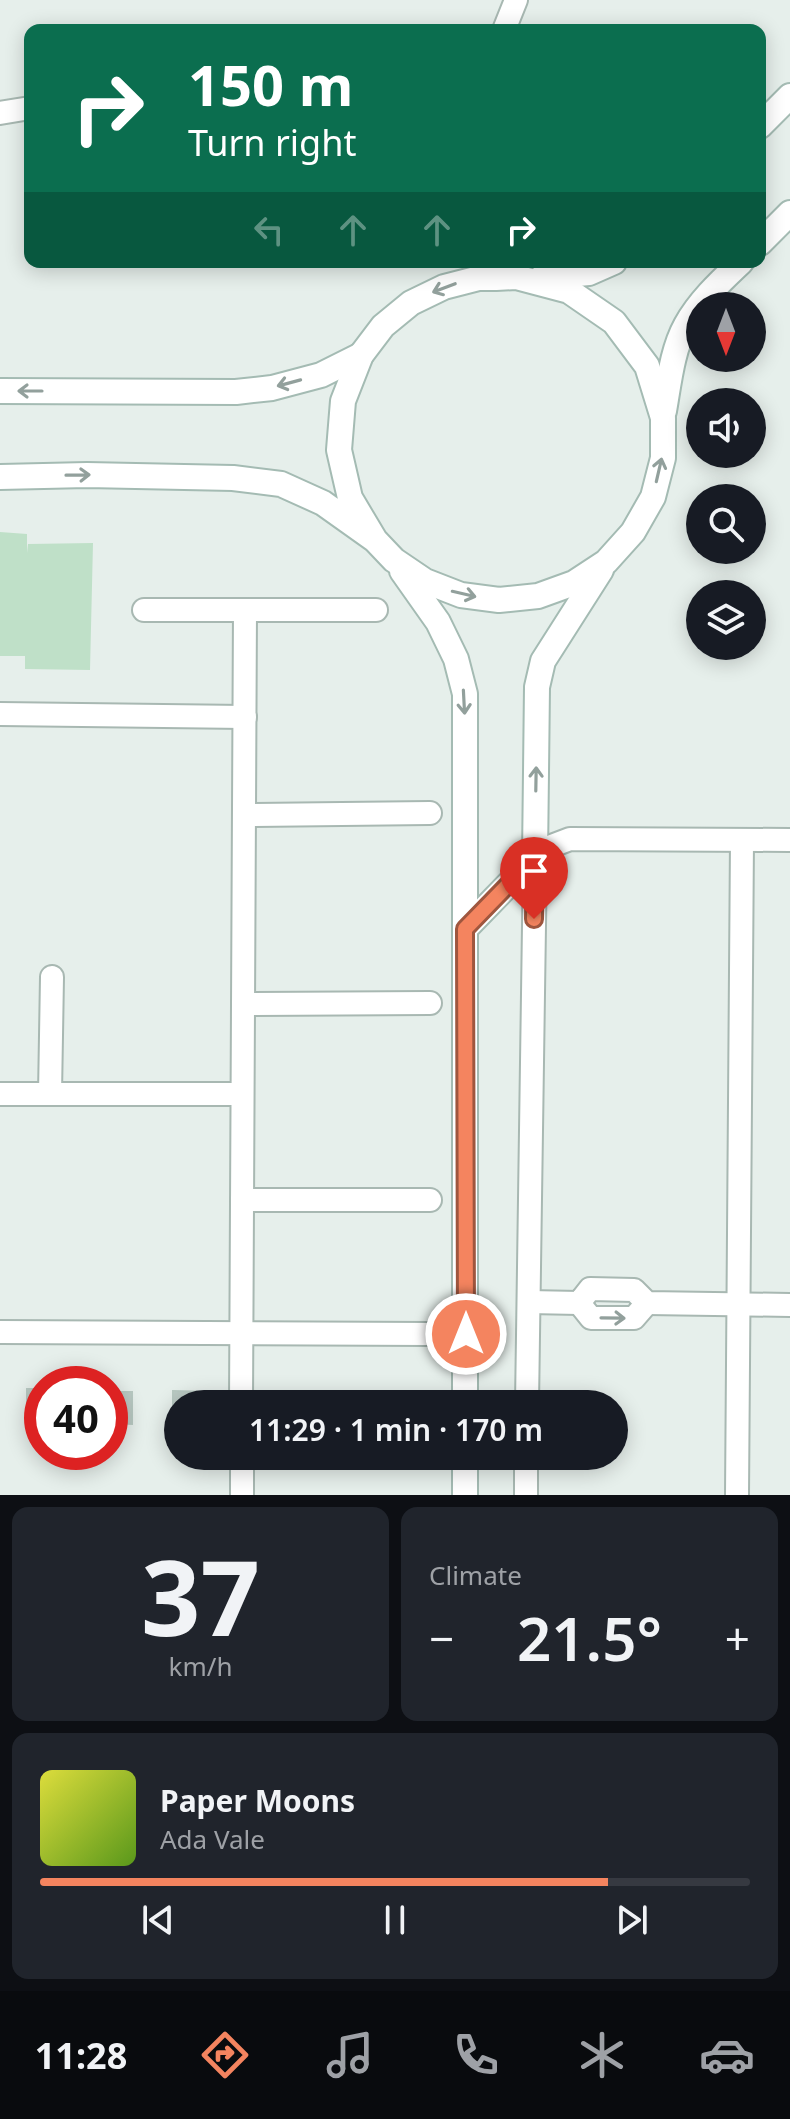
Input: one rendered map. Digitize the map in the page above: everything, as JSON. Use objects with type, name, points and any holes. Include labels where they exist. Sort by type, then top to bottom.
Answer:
[{"type":"street","points":[[506,24],[516,0]]},
{"type":"street","points":[[766,120],[790,96]]},
{"type":"street","points":[[0,113],[24,109]]},
{"type":"street","points":[[766,237],[790,213]]},
{"type":"street","points":[[375,540],[350,498],[339,450],[343,401],[361,355],[383,326],[411,303],[444,287],[502,272],[553,277],[589,273],[600,268]]},
{"type":"street","points":[[527,1390],[537,687],[543,661],[606,562],[633,532],[653,497],[663,458],[663,418],[672,364],[686,326],[708,294],[735,268]]},
{"type":"street","points":[[502,272],[569,291],[614,322],[647,366],[663,418]]},
{"type":"street","points":[[0,391],[236,392],[272,388],[321,375],[361,355]]},
{"type":"street","points":[[0,477],[219,478],[281,484],[323,503],[375,540],[394,560],[438,622],[456,659],[465,694],[465,1390]]},
{"type":"street","points":[[394,560],[425,581],[461,595],[499,600],[550,592],[574,583],[606,562]]},
{"type":"street","points":[[144,610],[376,610]]},
{"type":"street","points":[[241,1390],[245,610]]},
{"type":"street","points":[[0,714],[245,717]]},
{"type":"street","points":[[244,815],[430,813]]},
{"type":"street","points":[[465,929],[535,857],[549,847],[570,839],[790,840]]},
{"type":"street","points":[[737,1495],[742,840]]},
{"type":"street","points":[[50,1094],[52,977]]},
{"type":"street","points":[[243,1004],[430,1003]]},
{"type":"street","points":[[0,1094],[242,1094]]},
{"type":"street","points":[[242,1200],[430,1200]]},
{"type":"street","points":[[529,1302],[579,1303],[591,1318],[634,1318],[647,1303],[790,1305]]},
{"type":"street","points":[[0,1332],[430,1334]]},
{"type":"street","points":[[242,1470],[242,1495]]},
{"type":"street","points":[[465,1470],[465,1495]]},
{"type":"street","points":[[526,1470],[526,1495]]},
{"type":"green space","points":[[0,532],[27,534],[27,553],[28,544],[93,543],[90,670],[25,669],[25,656],[0,656]]},
{"type":"building","points":[[128,1392],[132,1392],[132,1424],[128,1424]]},
{"type":"route","points":[[466,1334],[465,929],[535,857],[534,919]]}]
